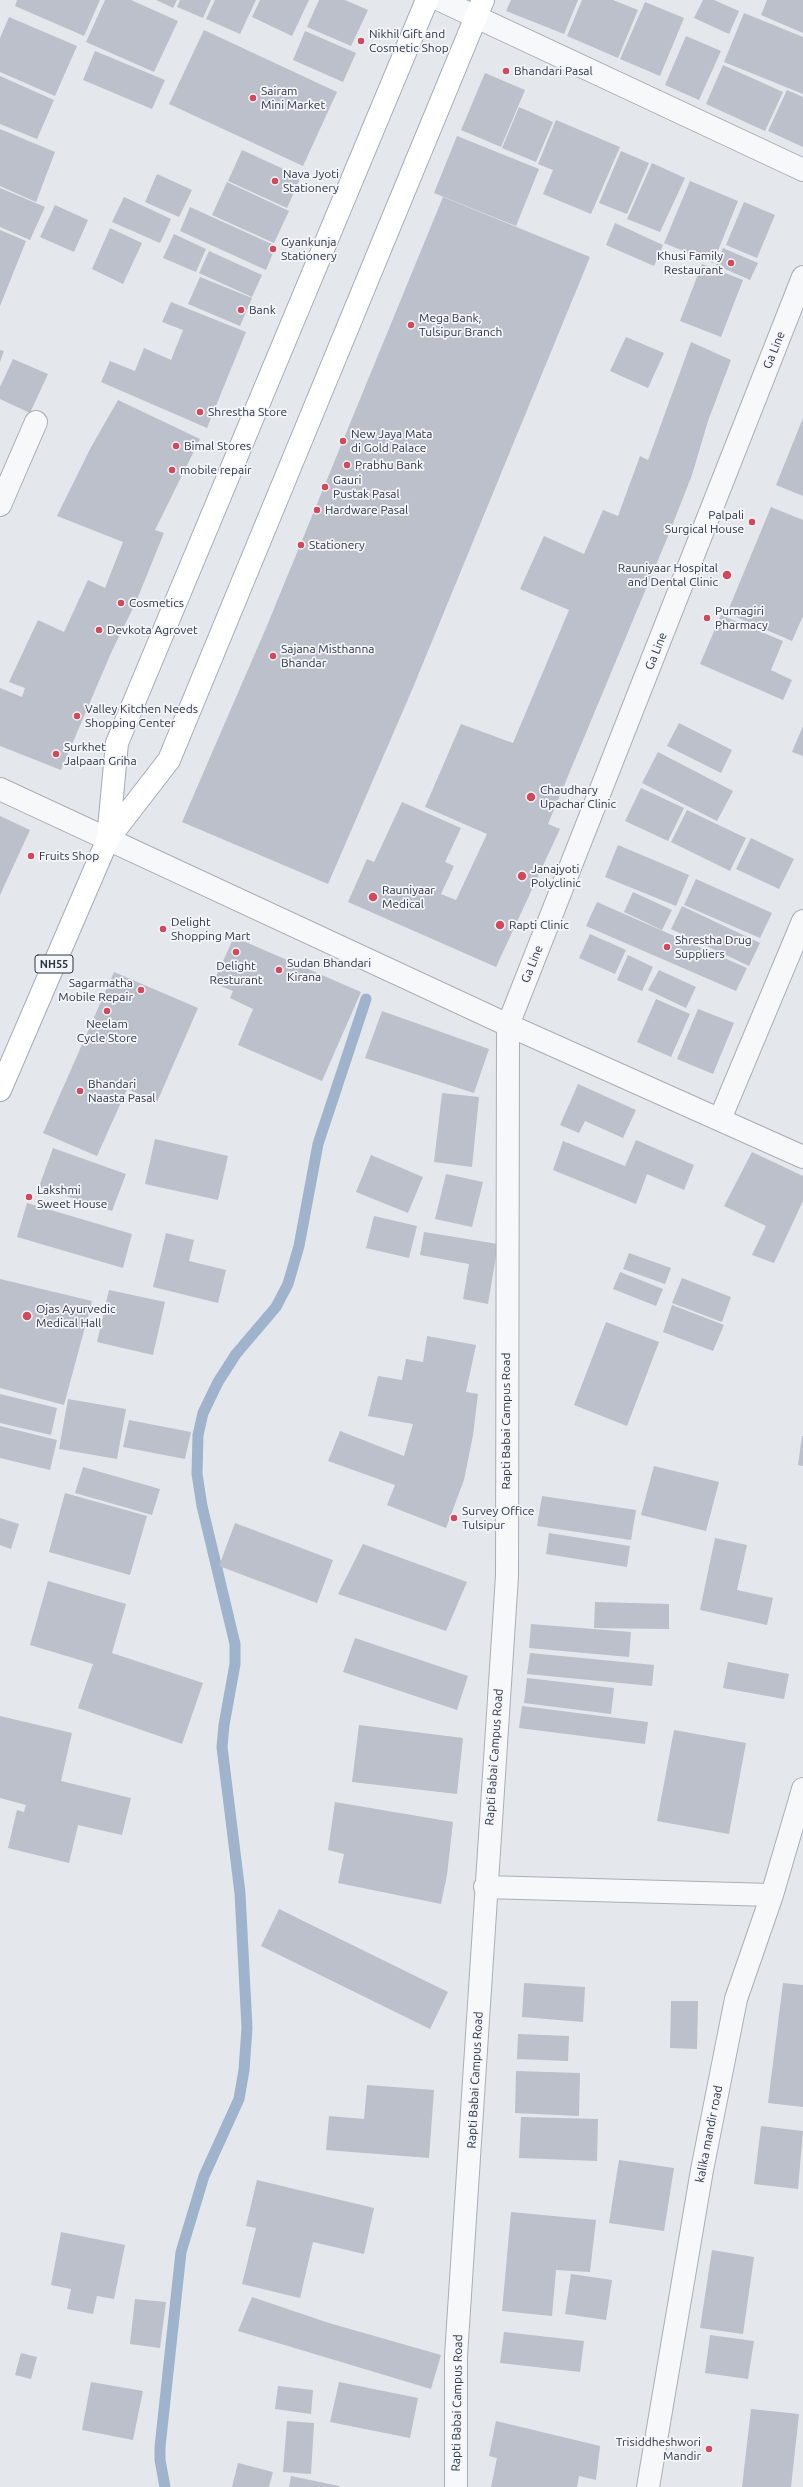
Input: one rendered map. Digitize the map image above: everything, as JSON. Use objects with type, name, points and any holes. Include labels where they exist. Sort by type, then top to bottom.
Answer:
[{"type":"main road","name":"NH55","points":[[108,839],[117,743],[428,0]]},
{"type":"main road","name":"NH55","points":[[0,1090],[108,839],[169,760],[479,8]]},
{"type":"street","points":[[440,0],[479,8],[803,170]]},
{"type":"street","name":"Ga Line","points":[[508,1025],[803,277]]},
{"type":"street","points":[[0,505],[36,422]]},
{"type":"street","points":[[0,788],[508,1025],[803,1157]]},
{"type":"street","points":[[720,1119],[803,921]]},
{"type":"street","name":"Rapti Babai Campus Road","points":[[456,2487],[456,2356],[471,2148],[485,1887],[507,1576],[508,1025]]},
{"type":"street","name":"kalika mandir road","points":[[648,2487],[702,2170],[736,1999],[772,1895],[803,1789]]},
{"type":"street","points":[[485,1887],[772,1895]]},
{"type":"building","points":[[17,0],[100,0],[84,36],[15,6]]},
{"type":"building","points":[[105,0],[131,0],[178,21],[154,72],[86,42]]},
{"type":"building","points":[[156,0],[177,0],[173,8]]},
{"type":"building","points":[[180,0],[211,0],[203,18],[177,7]]},
{"type":"building","points":[[215,0],[256,0],[240,34],[206,19]]},
{"type":"building","points":[[260,0],[309,0],[292,36],[252,17]]},
{"type":"building","points":[[319,0],[345,0],[368,10],[351,46],[307,27]]},
{"type":"building","points":[[511,0],[578,0],[564,34],[506,11]]},
{"type":"building","points":[[582,0],[613,0],[638,10],[618,58],[567,36]]},
{"type":"building","points":[[703,0],[714,0],[739,11],[729,34],[694,18]]},
{"type":"building","points":[[767,0],[803,0],[803,33],[761,15]]},
{"type":"building","points":[[645,2],[684,18],[660,76],[620,59]]},
{"type":"building","points":[[744,13],[803,37],[803,94],[724,62]]},
{"type":"building","points":[[9,17],[77,46],[55,96],[0,72],[0,38]]},
{"type":"building","name":"Sairam Mini Market","points":[[204,30],[337,92],[303,166],[169,104]]},
{"type":"building","points":[[305,31],[356,53],[343,82],[293,60]]},
{"type":"building","points":[[686,36],[721,51],[699,100],[665,85]]},
{"type":"building","points":[[95,51],[165,80],[152,109],[83,80]]},
{"type":"building","points":[[723,65],[783,92],[765,131],[706,104]]},
{"type":"building","points":[[485,73],[525,90],[501,147],[461,130]]},
{"type":"building","points":[[0,76],[54,100],[37,139],[0,124]]},
{"type":"building","points":[[787,90],[803,97],[803,147],[768,131]]},
{"type":"building","points":[[519,107],[553,122],[536,162],[502,148]]},
{"type":"building","points":[[556,120],[620,147],[591,214],[543,194],[553,170],[538,164]]},
{"type":"building","points":[[0,129],[55,152],[36,202],[0,186]]},
{"type":"building","points":[[457,136],[539,169],[516,226],[434,193]]},
{"type":"building","points":[[242,150],[301,177],[287,208],[228,181]]},
{"type":"building","points":[[621,151],[649,163],[627,214],[599,203]]},
{"type":"building","points":[[652,163],[685,178],[660,232],[627,219]]},
{"type":"building","points":[[157,174],[192,190],[179,217],[145,202]]},
{"type":"building","points":[[690,181],[738,201],[713,263],[664,243]]},
{"type":"building","points":[[227,182],[289,211],[274,243],[212,215]]},
{"type":"building","points":[[0,188],[45,207],[30,240],[0,227]]},
{"type":"building","points":[[124,197],[171,219],[160,243],[112,222]]},
{"type":"building","points":[[443,197],[590,257],[412,690],[328,884],[182,822],[266,628]]},
{"type":"building","points":[[744,202],[775,215],[757,258],[726,245]]},
{"type":"building","points":[[55,205],[88,220],[74,252],[40,237]]},
{"type":"building","points":[[190,207],[276,246],[266,270],[180,231]]},
{"type":"building","points":[[615,223],[663,245],[654,266],[606,245]]},
{"type":"building","points":[[110,228],[142,243],[123,284],[92,269]]},
{"type":"building","points":[[0,230],[26,241],[0,306]]},
{"type":"building","points":[[174,234],[206,249],[196,272],[163,258]]},
{"type":"building","points":[[723,248],[758,263],[750,280],[716,265]]},
{"type":"building","points":[[209,251],[262,275],[252,297],[199,273]]},
{"type":"building","points":[[702,264],[743,280],[721,337],[680,321]]},
{"type":"building","points":[[200,277],[252,298],[240,326],[188,304]]},
{"type":"building","points":[[171,302],[246,332],[207,428],[101,382],[110,361],[135,371],[144,348],[171,360],[183,330],[162,322]]},
{"type":"building","points":[[626,337],[664,353],[648,388],[610,371]]},
{"type":"building","points":[[691,342],[731,360],[708,421],[692,475],[668,536],[548,824],[560,829],[496,967],[348,902],[367,859],[374,862],[402,802],[461,828],[445,862],[454,866],[441,894],[456,900],[487,834],[425,807],[461,724],[513,743],[569,610],[520,589],[544,536],[584,554],[603,510],[618,516],[640,456],[648,460]]},
{"type":"building","points":[[0,350],[4,351],[0,362]]},
{"type":"building","points":[[13,359],[48,374],[30,413],[0,399],[0,387]]},
{"type":"building","points":[[118,400],[200,439],[155,530],[164,533],[136,602],[111,653],[61,770],[0,746],[0,688],[22,697],[25,688],[9,682],[38,620],[64,632],[88,580],[105,588],[123,542],[57,516],[90,449]]},
{"type":"building","points":[[803,418],[803,496],[776,485]]},
{"type":"building","points":[[771,507],[803,520],[803,616],[792,641],[727,613]]},
{"type":"building","points":[[721,615],[783,641],[771,670],[792,680],[783,700],[700,664]]},
{"type":"building","points":[[679,723],[732,750],[721,773],[667,746]]},
{"type":"building","points":[[803,726],[803,756],[792,752]]},
{"type":"building","points":[[658,752],[733,791],[717,821],[642,783]]},
{"type":"building","points":[[641,788],[684,808],[668,841],[625,821]]},
{"type":"building","points":[[687,810],[746,838],[730,871],[671,842]]},
{"type":"building","points":[[0,816],[30,830],[0,895]]},
{"type":"building","points":[[751,838],[794,859],[779,889],[736,869]]},
{"type":"building","points":[[618,845],[689,875],[676,906],[605,877]]},
{"type":"building","points":[[696,879],[772,913],[760,938],[684,905]]},
{"type":"building","points":[[633,892],[672,910],[662,930],[624,912]]},
{"type":"building","name":"Shrestha Drug Suppliers","points":[[597,902],[747,968],[736,991],[586,926]]},
{"type":"building","points":[[682,906],[760,943],[749,966],[671,929]]},
{"type":"building","points":[[590,934],[626,950],[615,974],[579,958]]},
{"type":"building","points":[[234,937],[361,992],[322,1081],[238,1045],[253,1009],[230,998],[233,991],[213,983]]},
{"type":"building","points":[[628,955],[653,967],[642,991],[617,980]]},
{"type":"building","points":[[659,970],[696,987],[686,1008],[648,990]]},
{"type":"building","points":[[114,972],[198,1008],[157,1102],[127,1089],[97,1156],[43,1133]]},
{"type":"building","points":[[656,999],[690,1014],[671,1057],[637,1042]]},
{"type":"building","points":[[698,1009],[734,1023],[713,1074],[677,1059]]},
{"type":"building","points":[[382,1011],[489,1049],[474,1093],[365,1058]]},
{"type":"building","points":[[578,1084],[636,1110],[623,1138],[585,1121],[579,1133],[560,1125]]},
{"type":"building","points":[[442,1093],[479,1097],[472,1167],[434,1162]]},
{"type":"building","points":[[155,1139],[228,1156],[218,1200],[145,1184]]},
{"type":"building","points":[[636,1140],[694,1165],[684,1190],[647,1174],[636,1204],[553,1170],[563,1141],[625,1166]]},
{"type":"building","points":[[53,1148],[126,1174],[112,1211],[39,1187]]},
{"type":"building","points":[[752,1152],[803,1176],[803,1201],[774,1263],[752,1255],[766,1226],[724,1206]]},
{"type":"building","points":[[371,1155],[423,1177],[408,1213],[356,1192]]},
{"type":"building","points":[[446,1174],[483,1182],[472,1227],[435,1219]]},
{"type":"building","points":[[27,1203],[132,1234],[123,1268],[17,1237]]},
{"type":"building","points":[[374,1216],[417,1226],[409,1258],[366,1248]]},
{"type":"building","points":[[424,1232],[498,1244],[488,1304],[463,1299],[469,1264],[420,1255]]},
{"type":"building","points":[[166,1233],[194,1240],[189,1261],[226,1270],[218,1303],[153,1287]]},
{"type":"building","points":[[629,1253],[671,1268],[665,1284],[623,1269]]},
{"type":"building","points":[[620,1272],[663,1289],[656,1306],[613,1289]]},
{"type":"building","points":[[682,1278],[731,1297],[722,1322],[672,1303]]},
{"type":"building","points":[[0,1279],[92,1301],[64,1405],[0,1388]]},
{"type":"building","points":[[109,1290],[165,1302],[153,1355],[97,1342]]},
{"type":"building","points":[[672,1305],[724,1325],[713,1351],[663,1332]]},
{"type":"building","points":[[606,1322],[659,1342],[627,1426],[574,1405]]},
{"type":"building","points":[[427,1336],[476,1345],[466,1392],[478,1394],[473,1435],[464,1480],[446,1528],[387,1505],[395,1485],[328,1461],[340,1431],[404,1456],[413,1424],[368,1416],[378,1376],[402,1380],[406,1359],[423,1362]]},
{"type":"building","points":[[0,1394],[57,1408],[51,1435],[0,1423]]},
{"type":"building","points":[[68,1399],[126,1409],[117,1459],[59,1449]]},
{"type":"building","points":[[129,1420],[191,1432],[185,1459],[123,1447]]},
{"type":"building","points":[[0,1426],[57,1440],[50,1470],[0,1458]]},
{"type":"building","points":[[803,1436],[803,1466],[798,1465]]},
{"type":"building","points":[[654,1466],[719,1482],[706,1531],[641,1515]]},
{"type":"building","points":[[83,1467],[160,1489],[152,1515],[75,1493]]},
{"type":"building","points":[[65,1493],[147,1516],[130,1575],[49,1552]]},
{"type":"building","points":[[542,1496],[636,1510],[631,1540],[537,1526]]},
{"type":"building","points":[[0,1518],[19,1524],[11,1549],[0,1545]]},
{"type":"building","points":[[235,1523],[333,1560],[317,1603],[219,1566]]},
{"type":"building","points":[[549,1533],[630,1546],[627,1567],[546,1554]]},
{"type":"building","points":[[715,1538],[747,1545],[737,1590],[773,1598],[767,1625],[700,1610]]},
{"type":"building","points":[[363,1544],[467,1582],[446,1631],[338,1594]]},
{"type":"building","points":[[48,1581],[126,1604],[112,1653],[203,1683],[182,1744],[78,1708],[93,1664],[30,1645]]},
{"type":"building","points":[[595,1602],[669,1604],[669,1629],[594,1628]]},
{"type":"building","points":[[531,1624],[631,1632],[629,1657],[529,1648]]},
{"type":"building","points":[[355,1638],[468,1676],[457,1710],[343,1672]]},
{"type":"building","points":[[530,1653],[654,1665],[652,1686],[527,1674]]},
{"type":"building","points":[[728,1662],[789,1674],[784,1699],[723,1688]]},
{"type":"building","points":[[527,1678],[614,1688],[611,1714],[524,1703]]},
{"type":"building","points":[[522,1706],[648,1722],[645,1744],[519,1728]]},
{"type":"building","points":[[0,1716],[72,1733],[61,1781],[131,1798],[122,1835],[78,1825],[69,1863],[8,1848],[17,1810],[24,1812],[26,1805],[0,1798]]},
{"type":"building","points":[[359,1725],[463,1738],[457,1794],[352,1782]]},
{"type":"building","points":[[674,1730],[746,1743],[729,1834],[657,1821]]},
{"type":"building","points":[[335,1802],[453,1822],[447,1875],[441,1904],[338,1883],[344,1854],[328,1850]]},
{"type":"building","points":[[279,1909],[448,1992],[430,2029],[261,1946]]},
{"type":"building","points":[[524,1983],[585,1987],[583,2022],[522,2017]]},
{"type":"building","points":[[783,1983],[803,1985],[803,2107],[768,2103]]},
{"type":"building","points":[[671,2001],[698,2001],[697,2049],[670,2048]]},
{"type":"building","points":[[518,2034],[569,2036],[568,2061],[517,2059]]},
{"type":"building","points":[[516,2071],[580,2073],[579,2116],[515,2113]]},
{"type":"building","points":[[367,2085],[434,2090],[429,2158],[326,2150],[329,2116],[364,2119]]},
{"type":"building","points":[[521,2117],[598,2119],[597,2161],[519,2158]]},
{"type":"building","points":[[761,2126],[803,2131],[798,2189],[754,2184]]},
{"type":"building","points":[[619,2160],[674,2168],[664,2231],[609,2223]]},
{"type":"building","points":[[257,2180],[374,2208],[364,2254],[313,2242],[300,2298],[242,2284],[256,2228],[246,2226]]},
{"type":"building","points":[[511,2212],[596,2220],[590,2272],[556,2270],[552,2316],[502,2311]]},
{"type":"building","points":[[61,2232],[125,2245],[114,2299],[97,2296],[93,2314],[67,2309],[71,2289],[51,2285]]},
{"type":"building","points":[[712,2250],[754,2257],[743,2334],[700,2328]]},
{"type":"building","points":[[571,2274],[612,2280],[606,2320],[565,2314]]},
{"type":"building","points":[[252,2297],[329,2323],[441,2355],[431,2389],[238,2331]]},
{"type":"building","points":[[135,2299],[166,2302],[160,2348],[130,2344]]},
{"type":"building","points":[[504,2332],[584,2341],[580,2372],[500,2363]]},
{"type":"building","points":[[710,2335],[754,2341],[748,2379],[705,2373]]},
{"type":"building","points":[[21,2353],[37,2357],[31,2379],[15,2375]]},
{"type":"building","points":[[91,2382],[143,2391],[133,2440],[82,2430]]},
{"type":"building","points":[[339,2382],[418,2398],[410,2438],[330,2422]]},
{"type":"building","points":[[278,2386],[313,2390],[311,2414],[275,2409]]},
{"type":"building","points":[[751,2409],[799,2414],[791,2487],[742,2487]]},
{"type":"building","points":[[287,2421],[314,2423],[311,2474],[283,2472]]},
{"type":"building","points":[[496,2421],[600,2446],[596,2480],[579,2476],[577,2487],[491,2487],[497,2458],[489,2456]]},
{"type":"building","points":[[238,2463],[273,2472],[269,2487],[232,2487]]},
{"type":"building","points":[[291,2476],[339,2486],[339,2487],[289,2487]]},
{"type":"waterway","points":[[165,2487],[160,2460],[160,2447],[181,2252],[204,2176],[239,2099],[244,2070],[247,2028],[240,1893],[222,1747],[224,1725],[235,1664],[235,1644],[202,1506],[197,1474],[198,1435],[203,1413],[218,1382],[236,1354],[276,1307],[288,1284],[299,1246],[318,1144],[366,999]]},
{"type":"place","name":"Nikhil Gift and Cosmetic Shop","points":[[361,41]]},
{"type":"place","name":"Bhandari Pasal","points":[[506,71]]},
{"type":"place","name":"Sairam Mini Market","points":[[253,98]]},
{"type":"place","name":"Nava Jyoti Stationery","points":[[275,181]]},
{"type":"place","name":"Gyankunja Stationery","points":[[273,249]]},
{"type":"place","name":"Khusi Family Restaurant","points":[[731,263]]},
{"type":"place","name":"Bank","points":[[241,310]]},
{"type":"place","name":"Mega Bank, Tulsipur Branch","points":[[411,325]]},
{"type":"place","name":"Shrestha Store","points":[[200,412]]},
{"type":"place","name":"New Jaya Mata di Gold Palace","points":[[343,441]]},
{"type":"place","name":"Bimal Stores","points":[[176,446]]},
{"type":"place","name":"Prabhu Bank","points":[[347,465]]},
{"type":"place","name":"mobile repair","points":[[172,470]]},
{"type":"place","name":"Gauri Pustak Pasal","points":[[325,487]]},
{"type":"place","name":"Hardware Pasal","points":[[317,510]]},
{"type":"place","name":"Palpali Surgical House","points":[[752,522]]},
{"type":"place","name":"Stationery","points":[[301,545]]},
{"type":"place","name":"Rauniyaar Hospital and Dental Clinic","points":[[727,575]]},
{"type":"place","name":"Cosmetics","points":[[121,603]]},
{"type":"place","name":"Purnagiri Pharmacy","points":[[707,618]]},
{"type":"place","name":"Devkota Agrovet","points":[[99,630]]},
{"type":"place","name":"Sajana Misthanna Bhandar","points":[[273,656]]},
{"type":"place","name":"Valley Kitchen Needs Shopping Center","points":[[77,716]]},
{"type":"place","name":"Surkhet Jalpaan Griha","points":[[56,754]]},
{"type":"place","name":"Chaudhary Upachar Clinic","points":[[531,797]]},
{"type":"place","name":"Fruits Shop","points":[[31,856]]},
{"type":"place","name":"Janajyoti Polyclinic","points":[[522,876]]},
{"type":"place","name":"Rauniyaar Medical","points":[[373,897]]},
{"type":"place","name":"Rapti Clinic","points":[[500,925]]},
{"type":"place","name":"Delight Shopping Mart","points":[[163,929]]},
{"type":"place","name":"Shrestha Drug Suppliers","points":[[667,947]]},
{"type":"place","name":"Delight Resturant","points":[[236,952]]},
{"type":"place","name":"Sudan Bhandari Kirana","points":[[279,970]]},
{"type":"place","name":"Sagarmatha Mobile Repair","points":[[141,990]]},
{"type":"place","name":"Neelam Cycle Store","points":[[107,1011]]},
{"type":"place","name":"Bhandari Naasta Pasal","points":[[80,1091]]},
{"type":"place","name":"Lakshmi Sweet House","points":[[29,1197]]},
{"type":"place","name":"Ojas Ayurvedic Medical Hall","points":[[27,1316]]},
{"type":"place","name":"Survey Office Tulsipur","points":[[454,1518]]},
{"type":"place","name":"Trisiddheshwori Mandir","points":[[709,2449]]}]
